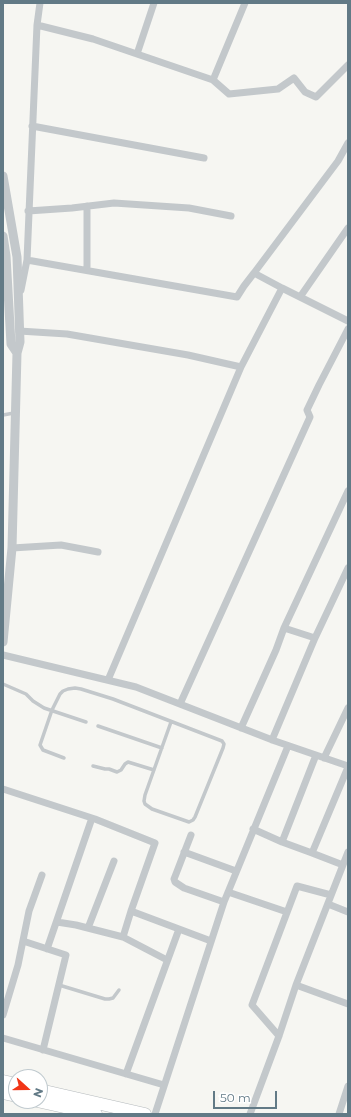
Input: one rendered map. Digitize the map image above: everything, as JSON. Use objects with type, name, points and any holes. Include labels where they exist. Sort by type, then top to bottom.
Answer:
[{"type":"main road","points":[[48,1092],[144,1114]]},
{"type":"main road","points":[[48,1103],[96,1114]]},
{"type":"street","points":[[19,300],[27,260],[37,25],[40,3]]},
{"type":"street","points":[[137,54],[154,3]]},
{"type":"street","points":[[213,80],[245,3]]},
{"type":"street","points":[[37,25],[92,39],[213,80],[228,94],[278,88],[294,78],[306,92],[316,97],[348,65]]},
{"type":"street","points":[[32,126],[204,158]]},
{"type":"street","points":[[27,260],[236,298],[338,161],[348,143]]},
{"type":"street","points":[[3,176],[18,257],[20,342],[17,353],[12,548],[3,642]]},
{"type":"street","points":[[28,211],[114,203],[189,208],[231,216]]},
{"type":"street","points":[[87,206],[87,270]]},
{"type":"street","points":[[300,297],[348,228]]},
{"type":"street","points":[[3,236],[11,344],[17,353]]},
{"type":"street","points":[[254,274],[348,321]]},
{"type":"street","points":[[108,680],[241,367],[282,288]]},
{"type":"street","points":[[180,704],[310,417],[307,410],[348,329]]},
{"type":"street","points":[[19,331],[67,334],[188,355],[241,367]]},
{"type":"street","points":[[241,728],[276,650],[284,628],[348,491]]},
{"type":"street","points":[[12,548],[61,545],[98,552]]},
{"type":"street","points":[[272,740],[315,638],[348,568]]},
{"type":"street","points":[[284,628],[315,638]]},
{"type":"street","points":[[3,654],[136,687],[272,740],[348,767],[312,853]]},
{"type":"street","points":[[324,758],[348,708]]},
{"type":"street","points":[[155,1114],[224,902],[288,746]]},
{"type":"street","points":[[282,842],[316,755]]},
{"type":"street","points":[[3,789],[92,818],[155,843],[123,937]]},
{"type":"street","points":[[47,949],[92,818]]},
{"type":"street","points":[[253,829],[282,842],[343,864]]},
{"type":"street","points":[[191,835],[174,879],[175,882],[184,888],[224,902]]},
{"type":"street","points":[[184,852],[236,871]]},
{"type":"street","points":[[250,1114],[296,985],[348,852]]},
{"type":"street","points":[[88,928],[114,861]]},
{"type":"street","points":[[340,872],[348,876]]},
{"type":"street","points":[[3,1015],[6,993],[18,965],[29,911],[42,875]]},
{"type":"street","points":[[279,1036],[252,1005],[297,886],[331,895]]},
{"type":"street","points":[[228,892],[287,912]]},
{"type":"street","points":[[328,904],[348,912]]},
{"type":"street","points":[[131,910],[211,941]]},
{"type":"street","points":[[56,922],[123,937],[167,960]]},
{"type":"street","points":[[126,1074],[179,928]]},
{"type":"street","points":[[23,942],[66,955],[43,1050]]},
{"type":"street","points":[[296,985],[348,1004]]},
{"type":"street","points":[[3,1038],[164,1085]]},
{"type":"street","points":[[340,1114],[348,1086]]},
{"type":"lane","points":[[3,415],[15,412]]},
{"type":"lane","points":[[3,684],[26,694],[40,705],[86,722]]},
{"type":"lane","points":[[64,758],[43,750],[40,745],[52,710],[63,691],[75,688],[113,699],[217,738],[224,744],[223,748],[193,820],[189,822],[152,809],[145,804],[144,801],[171,722]]},
{"type":"lane","points":[[98,726],[162,748]]},
{"type":"lane","points":[[93,766],[117,772],[121,770],[128,762],[154,770]]},
{"type":"lane","points":[[59,985],[105,999],[113,998],[119,990]]}]
